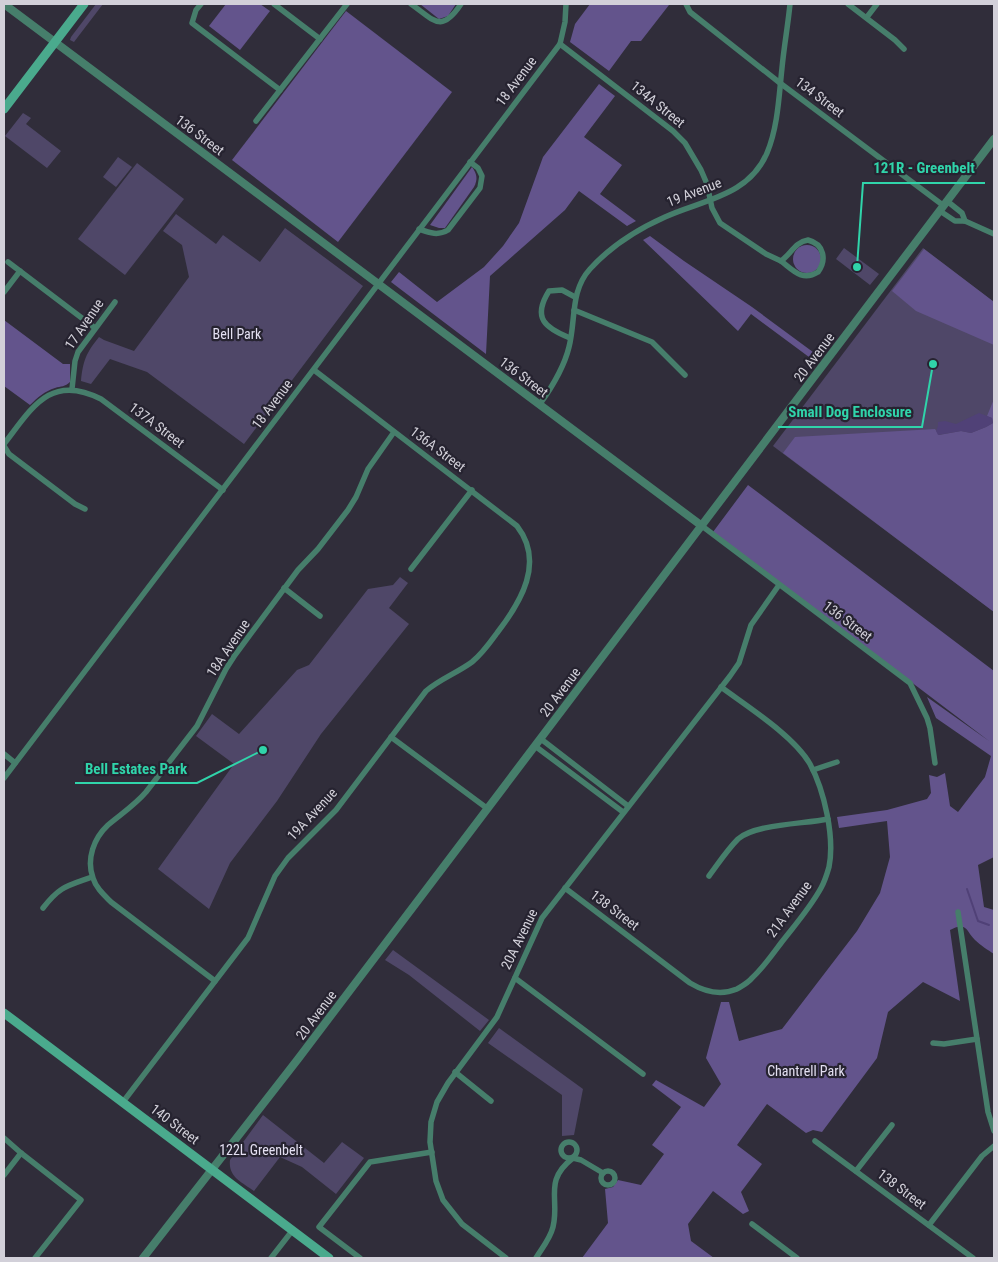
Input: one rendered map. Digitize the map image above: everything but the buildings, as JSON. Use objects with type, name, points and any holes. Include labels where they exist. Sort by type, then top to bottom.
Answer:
[{"type":"main road","points":[[4,109],[84,4]]},
{"type":"main road","name":"140 Street","points":[[4,1013],[330,1258]]},
{"type":"street","name":"136 Street","points":[[4,4],[910,682],[927,718],[935,764]]},
{"type":"street","points":[[200,4],[192,23],[280,90]]},
{"type":"street","points":[[274,4],[320,39]]},
{"type":"street","points":[[256,121],[347,4]]},
{"type":"street","points":[[411,4],[436,22],[444,22],[450,18],[461,4]]},
{"type":"street","points":[[560,44],[565,22],[566,4]]},
{"type":"street","name":"134 Street","points":[[686,4],[690,12],[780,83],[944,206],[962,213],[965,221]]},
{"type":"street","points":[[780,83],[790,4]]},
{"type":"street","points":[[848,4],[856,6],[904,49]]},
{"type":"street","points":[[867,17],[877,4]]},
{"type":"street","name":"18 Avenue","points":[[4,778],[560,44]]},
{"type":"street","name":"134A Street","points":[[560,44],[673,131],[685,143],[701,170],[707,184],[712,208],[720,223],[766,254],[806,277],[818,272],[822,267],[824,254],[818,244],[813,241],[803,241],[798,243],[780,261]]},
{"type":"street","name":"19 Avenue","points":[[540,404],[555,382],[563,365],[570,338],[575,297],[578,287],[590,269],[633,234],[662,218],[727,194],[746,182],[760,168],[767,153],[772,136],[780,83]]},
{"type":"street","name":"20 Avenue","points":[[143,1258],[213,1170],[488,809],[994,139]]},
{"type":"street","points":[[419,229],[441,234],[448,230],[480,188],[482,176],[478,168],[470,162]]},
{"type":"street","name":"134 Street","points":[[944,206],[955,221],[965,221],[994,234]]},
{"type":"street","points":[[8,262],[95,328]]},
{"type":"street","points":[[4,292],[20,271]]},
{"type":"street","points":[[570,338],[546,325],[540,313],[542,302],[548,291],[562,290],[575,297]]},
{"type":"street","name":"17 Avenue","points":[[72,389],[75,361],[83,344],[115,302]]},
{"type":"street","points":[[574,310],[652,342],[684,375]]},
{"type":"street","name":"136A Street","points":[[314,370],[517,526],[527,541],[530,559]]},
{"type":"street","points":[[72,389],[55,392],[41,400],[31,409],[4,445],[9,454],[74,504],[85,509]]},
{"type":"street","name":"137A Street","points":[[72,389],[86,392],[101,399],[223,490]]},
{"type":"street","name":"18A Avenue","points":[[92,877],[90,858],[96,839],[106,826],[138,802],[197,726],[226,669],[284,588],[318,549],[348,510],[368,469],[394,432]]},
{"type":"street","points":[[410,569],[472,490]]},
{"type":"street","name":"19A Avenue","points":[[123,1102],[248,938],[275,876],[288,858],[336,810],[426,691],[471,663],[487,647],[518,604],[528,577],[530,559]]},
{"type":"street","name":"20A Avenue","points":[[506,1258],[462,1224],[443,1200],[436,1181],[430,1131],[434,1111],[442,1091],[497,1017],[538,924],[739,663],[748,633],[756,616],[778,585]]},
{"type":"street","points":[[284,588],[320,616]]},
{"type":"street","points":[[709,876],[730,847],[744,835],[762,829],[828,819],[813,770],[804,755],[792,741],[721,688]]},
{"type":"street","points":[[390,737],[488,809]]},
{"type":"street","points":[[541,739],[628,806]]},
{"type":"street","points":[[535,746],[623,812]]},
{"type":"street","points":[[4,754],[15,763]]},
{"type":"street","points":[[813,770],[837,762]]},
{"type":"street","points":[[587,785],[592,778]]},
{"type":"street","name":"21A Avenue","points":[[727,992],[744,985],[758,973],[822,886],[826,876],[831,845],[828,819]]},
{"type":"street","points":[[43,908],[54,893],[63,887],[92,877],[99,889],[111,902],[215,981]]},
{"type":"street","name":"138 Street","points":[[565,888],[690,983],[710,992],[727,992]]},
{"type":"street","points":[[958,912],[988,1112],[994,1131]]},
{"type":"street","points":[[514,978],[643,1074]]},
{"type":"street","points":[[933,1043],[944,1044],[977,1039]]},
{"type":"street","points":[[455,1072],[491,1101]]},
{"type":"street","points":[[856,1171],[892,1125]]},
{"type":"street","points":[[4,1138],[81,1200],[35,1258]]},
{"type":"street","name":"138 Street","points":[[815,1142],[973,1258]]},
{"type":"street","points":[[929,1225],[982,1156],[994,1146]]},
{"type":"street","points":[[360,1258],[319,1227],[370,1162],[432,1152]]},
{"type":"street","points":[[4,1175],[21,1153]]},
{"type":"street","points":[[536,1258],[550,1236],[555,1216],[553,1196],[557,1178],[566,1163],[573,1158],[581,1160],[604,1173]]},
{"type":"street","points":[[752,1224],[797,1258]]},
{"type":"street","points":[[271,1258],[292,1231]]},
{"type":"green space","points":[[96,4],[103,4],[74,42],[70,40],[71,37]]},
{"type":"green space","points":[[226,4],[260,4],[270,11],[240,50],[209,26]]},
{"type":"green space","points":[[420,4],[456,4],[448,16],[439,19]]},
{"type":"green space","points":[[590,4],[669,5],[641,41],[631,41],[609,71],[570,42],[575,24]]},
{"type":"green space","points":[[346,11],[452,92],[338,242],[232,160]]},
{"type":"green space","points":[[599,84],[615,96],[584,137],[622,165],[600,194],[636,221],[627,226],[579,191],[565,210],[490,276],[486,354],[391,282],[399,272],[437,302],[484,267],[503,246],[519,223],[543,157]]},
{"type":"green space","points":[[23,113],[31,118],[26,124],[61,151],[47,168],[5,136]]},
{"type":"green space","points":[[118,157],[132,167],[116,187],[103,177]]},
{"type":"green space","points":[[137,163],[184,199],[125,275],[78,239]]},
{"type":"green space","points":[[472,167],[476,177],[474,187],[445,228],[430,225]]},
{"type":"green space","name":"Bell Park","points":[[176,214],[216,244],[223,235],[260,262],[285,228],[363,286],[244,444],[147,372],[110,359],[91,384],[81,381],[86,358],[99,337],[134,351],[189,277],[182,245],[163,231]]},
{"type":"green space","points":[[650,236],[817,355],[813,360],[751,314],[738,331],[643,240]]},
{"type":"green space","points":[[807,245],[817,249],[821,259],[817,269],[807,273],[797,269],[793,259],[797,249]]},
{"type":"green space","points":[[844,248],[879,274],[870,285],[836,259]]},
{"type":"green space","points":[[923,248],[994,302],[994,612],[773,446]]},
{"type":"green space","points":[[924,249],[994,302],[994,345],[916,311],[892,291]]},
{"type":"green space","points":[[4,320],[63,364],[70,364],[70,382],[65,386],[48,391],[30,405],[4,386]]},
{"type":"green space","points":[[994,399],[994,612],[783,453],[795,437],[935,429],[939,435],[961,431],[971,433],[993,423],[992,418],[987,416]]},
{"type":"green space","name":"Chantrell Park","points":[[748,485],[994,671],[994,857],[978,865],[984,907],[994,910],[994,954],[977,942],[966,928],[960,926],[950,930],[960,1001],[923,982],[888,1012],[877,1058],[822,1132],[813,1130],[806,1133],[767,1104],[737,1145],[762,1164],[741,1192],[749,1211],[743,1214],[713,1191],[688,1224],[691,1241],[714,1258],[582,1258],[608,1223],[605,1189],[613,1187],[618,1180],[641,1185],[664,1154],[652,1145],[681,1107],[652,1085],[656,1080],[704,1107],[721,1084],[706,1058],[721,1002],[729,1002],[739,1041],[782,1029],[857,931],[880,893],[890,857],[887,821],[839,828],[837,817],[887,810],[927,799],[931,793],[929,775],[937,777],[945,773],[950,806],[958,812],[985,777],[991,756],[936,718],[927,697],[989,741],[713,532]]},
{"type":"green space","points":[[400,577],[408,583],[389,608],[409,624],[321,734],[277,801],[230,863],[209,909],[158,869],[234,764],[196,736],[212,714],[239,734],[297,670],[309,665],[368,589],[393,585]]},
{"type":"green space","points":[[393,950],[489,1020],[480,1031],[409,975],[385,960]]},
{"type":"green space","points":[[499,1028],[583,1089],[574,1135],[562,1136],[562,1095],[488,1043]]},
{"type":"green space","name":"122L Greenbelt","points":[[263,1115],[324,1163],[342,1142],[364,1158],[336,1194],[302,1167],[280,1157],[254,1191],[234,1175],[231,1171],[230,1160]]},
{"type":"shaded area","points":[[979,413],[992,418],[993,423],[971,433],[961,431],[938,435],[936,431],[938,422],[945,421],[956,424]]},
{"type":"waterway","points":[[967,889],[978,921],[989,925]]},
{"type":"place","name":"121R - Greenbelt","points":[[857,267]]},
{"type":"place","name":"Small Dog Enclosure","points":[[933,364]]},
{"type":"place","name":"Bell Estates Park","points":[[263,750]]}]
